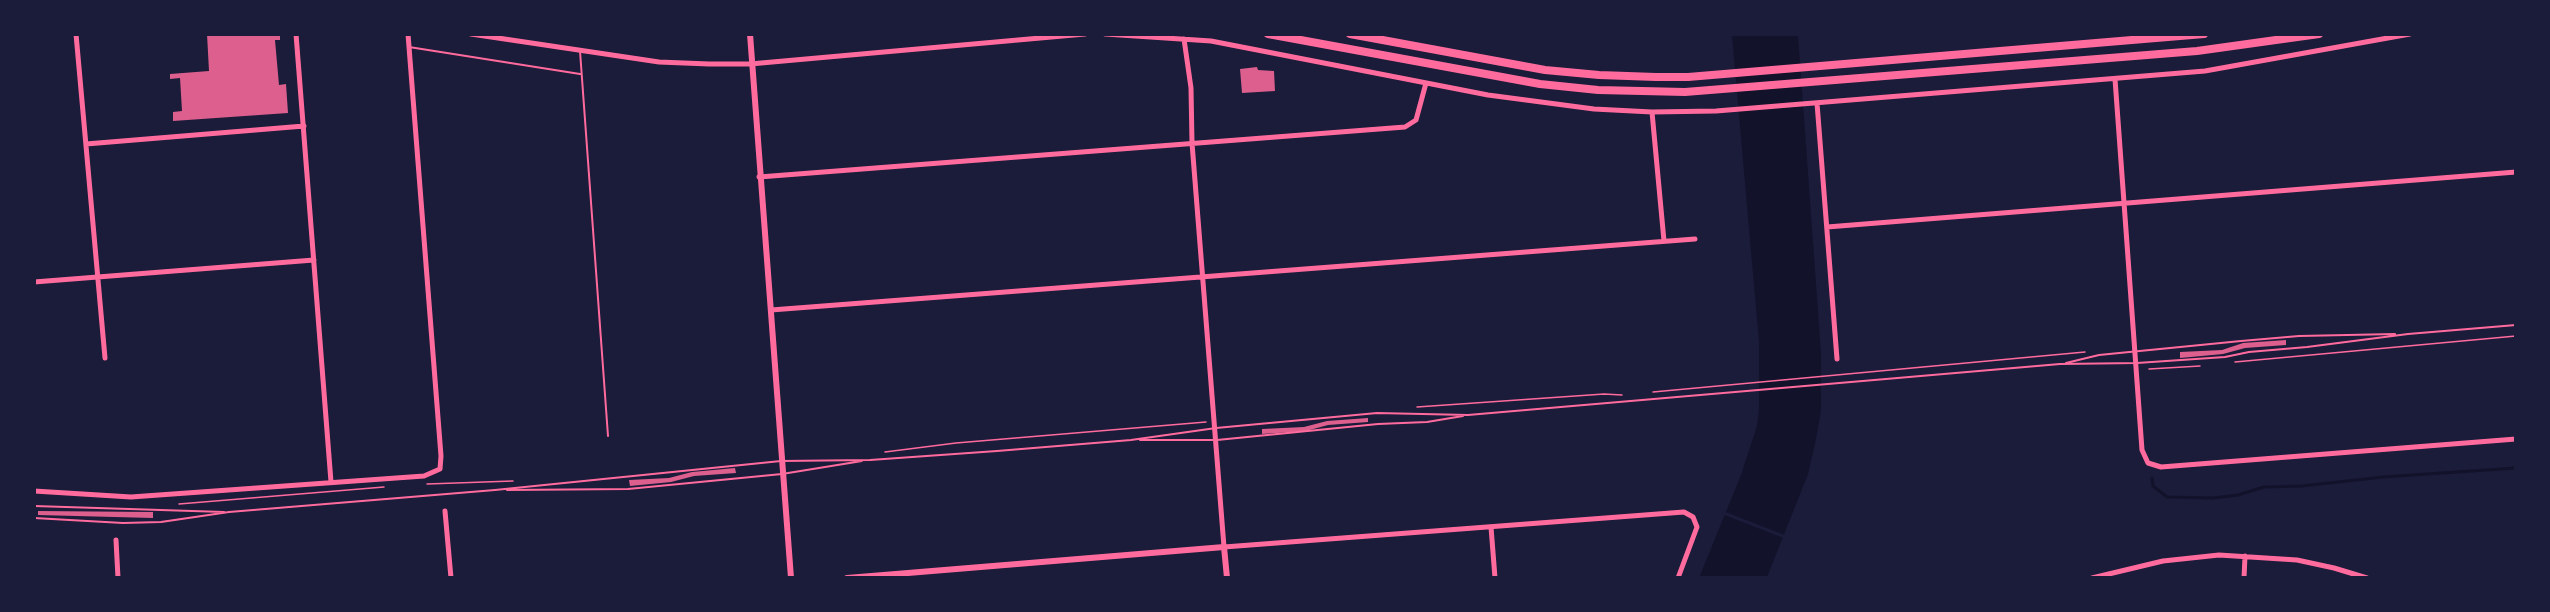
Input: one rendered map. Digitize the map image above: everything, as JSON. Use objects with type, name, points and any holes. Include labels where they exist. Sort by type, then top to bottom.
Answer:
[{"type":"main road","points":[[1268,34],[1540,84],[1598,90],[1685,92],[2197,51],[2319,34]]},
{"type":"main road","points":[[1350,34],[1487,61],[1556,71],[1656,77],[2204,34]]},
{"type":"street","points":[[76,34],[105,358]]},
{"type":"street","points":[[296,34],[331,482]]},
{"type":"street","points":[[34,491],[131,497],[424,476],[433,474],[441,466],[408,34]]},
{"type":"street","points":[[471,34],[659,62],[750,64],[1085,34]]},
{"type":"street","points":[[750,34],[750,64],[791,578]]},
{"type":"street","points":[[1106,34],[1211,42],[1542,103],[1652,112],[1716,111],[2205,71],[2410,34]]},
{"type":"street","points":[[1184,39],[1191,88],[1192,143],[1227,578]]},
{"type":"street","points":[[2115,79],[2142,450],[2148,463],[2161,467],[2516,439]]},
{"type":"street","points":[[759,177],[1405,127],[1416,120],[1426,83]]},
{"type":"street","points":[[1817,103],[1837,359]]},
{"type":"street","points":[[1652,112],[1664,241]]},
{"type":"street","points":[[86,144],[304,126]]},
{"type":"street","points":[[1827,227],[2516,172]]},
{"type":"street","points":[[771,310],[1695,239]]},
{"type":"street","points":[[34,282],[314,260]]},
{"type":"street","points":[[445,511],[451,578]]},
{"type":"street","points":[[847,578],[1224,547],[1688,513],[1695,520],[1697,527],[1678,578]]},
{"type":"street","points":[[1491,527],[1495,578]]},
{"type":"street","points":[[116,540],[118,578]]},
{"type":"street","points":[[2092,578],[2163,561],[2219,555],[2297,560],[2367,578]]},
{"type":"street","points":[[2244,578],[2245,556]]},
{"type":"street","points":[[938,570],[939,578]]},
{"type":"lane","points":[[409,47],[580,74]]},
{"type":"lane","points":[[580,51],[608,436]]},
{"type":"lane","points":[[1131,440],[1217,440],[1832,382],[2060,364],[2137,363],[2225,357],[2248,352],[2408,334],[2516,325]]},
{"type":"lane","points":[[2060,364],[2099,355],[2299,336],[2408,334]]},
{"type":"lane","points":[[34,518],[144,523],[229,512],[495,490],[781,461],[870,460],[1131,440],[1216,428],[1377,413],[1468,415]]},
{"type":"lane","points":[[495,490],[628,489],[782,474],[870,460]]},
{"type":"lane","points":[[34,506],[229,512]]},
{"type":"path","points":[[2228,363],[2516,336]]},
{"type":"path","points":[[1646,393],[2087,351]]},
{"type":"path","points":[[2150,371],[2206,365]]},
{"type":"path","points":[[1410,407],[1604,394],[1622,395]]},
{"type":"path","points":[[880,453],[956,443],[1209,422]]},
{"type":"shaded area","points":[[1732,35],[1798,35],[1821,353],[1821,411],[1808,474],[1767,577],[1699,578],[1741,475],[1757,426],[1759,407],[1759,342]]},
{"type":"pier","points":[[1723,511],[1787,536],[1786,539],[1722,514]]},
{"type":"building","points":[[207,34],[280,34],[280,40],[275,40],[279,85],[286,84],[288,113],[173,121],[173,112],[182,111],[180,78],[170,79],[170,74],[209,71]]},
{"type":"building","points":[[1257,67],[1258,70],[1274,71],[1275,91],[1242,93],[1240,69]]},
{"type":"building","points":[[2286,340],[2286,345],[2245,348],[2223,354],[2180,358],[2180,352],[2222,350],[2243,343]]},
{"type":"building","points":[[1368,418],[1368,422],[1328,425],[1306,431],[1262,434],[1262,429],[1304,427],[1327,421]]},
{"type":"building","points":[[735,468],[736,473],[694,476],[671,482],[630,486],[629,480],[669,478],[692,472]]},
{"type":"building","points":[[38,511],[153,512],[153,518],[38,515]]},
{"type":"waterway","points":[[2152,478],[2153,486],[2167,497],[2213,498],[2238,495],[2264,487],[2302,486],[2383,477],[2516,468]]}]
